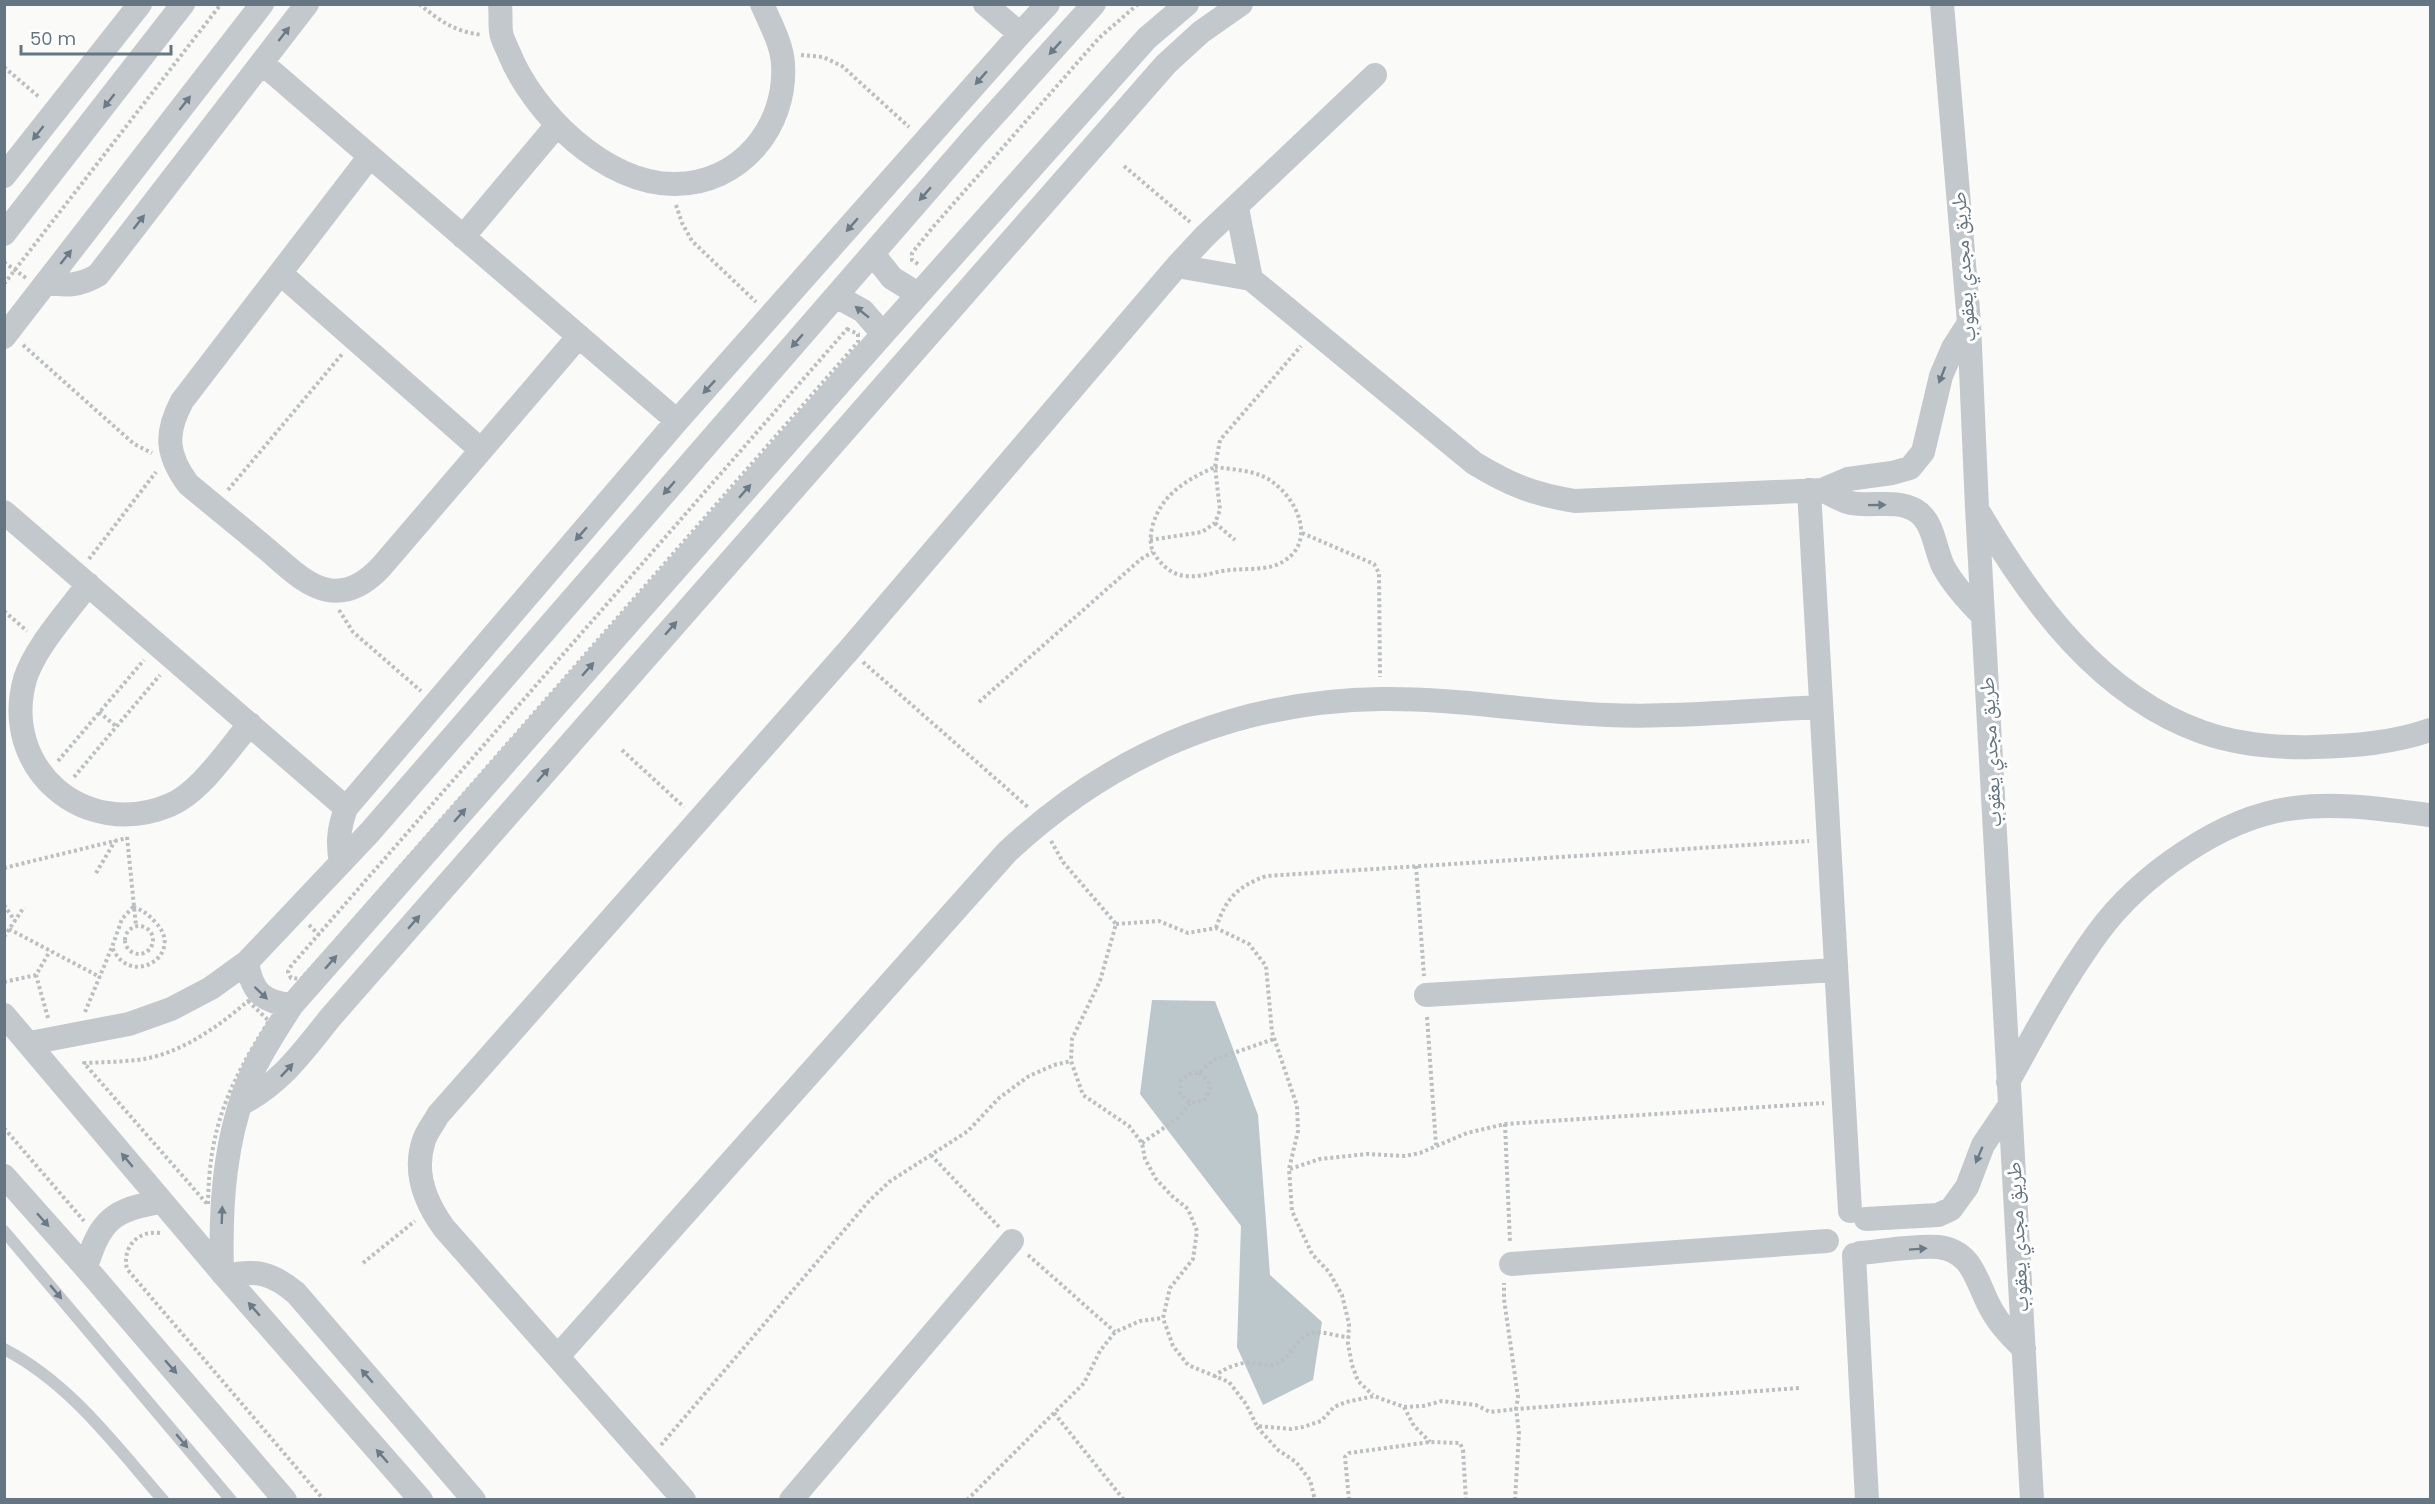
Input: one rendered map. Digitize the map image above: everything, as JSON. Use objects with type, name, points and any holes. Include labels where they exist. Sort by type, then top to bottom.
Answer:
[{"type":"street","points":[[4,176],[140,4]]},
{"type":"street","points":[[4,234],[183,4]]},
{"type":"street","points":[[6,334],[262,4]]},
{"type":"street","points":[[46,282],[73,285],[87,282],[98,275],[307,4]]},
{"type":"street","points":[[501,4],[501,33],[514,67],[533,98],[557,125],[583,148],[612,166],[644,180],[675,184],[705,180],[733,168],[756,148],[773,122],[783,93],[783,62],[774,30],[762,4]]},
{"type":"street","points":[[985,4],[1020,34]]},
{"type":"street","points":[[30,1043],[129,1024],[171,1009],[211,988],[247,962],[341,863],[974,137],[1094,4]]},
{"type":"street","points":[[224,1274],[221,1239],[224,1182],[232,1137],[252,1072],[292,1005],[918,294],[1147,38],[1186,4]]},
{"type":"street","points":[[241,1104],[262,1093],[298,1059],[330,1018],[1166,64],[1201,32],[1241,4]]},
{"type":"street","points":[[341,863],[339,835],[346,808],[677,421],[1020,34],[1038,8]]},
{"type":"street","name":"طريق مجدي يعقوب","points":[[1940,9],[1969,323],[1977,508],[2032,1500]]},
{"type":"street","points":[[262,63],[677,421]]},
{"type":"street","points":[[684,1500],[430,1209],[423,1190],[420,1165],[424,1140],[438,1115],[849,650],[1177,266],[1205,236],[1375,75]]},
{"type":"street","points":[[60,106],[92,123]]},
{"type":"street","points":[[947,116],[974,137]]},
{"type":"street","points":[[463,237],[557,125]]},
{"type":"street","points":[[370,156],[182,400],[174,417],[170,434],[171,452],[177,469],[188,484],[305,580],[331,590],[345,590],[359,586],[371,578],[579,336]]},
{"type":"street","points":[[1237,208],[1251,279]]},
{"type":"street","points":[[873,254],[892,278],[918,294]]},
{"type":"street","points":[[1177,266],[1251,279],[1474,463],[1505,482],[1539,495],[1575,501],[1815,490],[1848,479],[1910,468],[1923,452],[1941,376],[1953,348],[1969,323]]},
{"type":"street","points":[[280,273],[481,450]]},
{"type":"street","points":[[836,296],[863,311],[883,334]]},
{"type":"street","points":[[739,353],[767,376]]},
{"type":"street","points":[[1910,468],[1913,508]]},
{"type":"street","points":[[1815,490],[1849,503],[1895,504],[1913,508],[1926,518],[1944,566],[1961,593],[1983,616]]},
{"type":"street","points":[[1815,490],[1821,707],[1843,1101],[1858,1215],[1870,1228],[1871,1237],[1867,1246],[1857,1254]]},
{"type":"street","points":[[1977,508],[2002,552],[2051,619],[2094,665],[2152,708],[2203,732],[2247,742],[2296,747],[2334,747],[2387,741],[2430,730]]},
{"type":"street","points":[[4,512],[346,808]]},
{"type":"street","points":[[83,579],[26,678],[21,702],[20,726],[25,745],[52,786],[80,805],[102,813],[126,826],[148,812],[171,805],[192,792],[250,724]]},
{"type":"street","points":[[559,1355],[1007,852],[1042,820],[1079,792],[1118,768],[1201,731],[1245,717],[1289,707],[1335,701],[1380,699],[1454,702],[1610,715],[1821,707]]},
{"type":"street","points":[[2024,1349],[2007,1333],[1993,1314],[1974,1270],[1966,1259],[1954,1251],[1937,1247],[1841,1254],[1827,1241],[1828,1224],[1841,1212],[1858,1215],[1938,1215],[1951,1209],[1967,1186],[1983,1145],[2059,989],[2098,932],[2139,887],[2196,843],[2246,820],[2294,808],[2339,805],[2430,815]]},
{"type":"street","points":[[247,962],[250,980],[260,994],[274,1003],[292,1005]]},
{"type":"street","points":[[1426,995],[1836,970]]},
{"type":"street","points":[[4,1015],[162,1202],[421,1500]]},
{"type":"street","points":[[4,1176],[285,1500]]},
{"type":"street","points":[[86,1268],[94,1241],[111,1219],[135,1205],[162,1202]]},
{"type":"street","points":[[1951,1209],[1954,1251]]},
{"type":"street","points":[[791,1500],[1012,1241]]},
{"type":"street","points":[[1511,1264],[1827,1241]]},
{"type":"street","points":[[1857,1254],[1867,1500]]},
{"type":"street","points":[[224,1274],[263,1273],[281,1281],[296,1293],[474,1500]]},
{"type":"street","points":[[259,1500],[260,1470]]},
{"type":"lane","points":[[4,1231],[231,1500]]},
{"type":"lane","points":[[4,1348],[47,1376],[80,1405],[163,1500]]},
{"type":"path","points":[[4,284],[221,4]]},
{"type":"path","points":[[420,4],[446,26],[482,35],[501,33]]},
{"type":"path","points":[[953,204],[1099,38],[1137,4]]},
{"type":"path","points":[[783,62],[802,55],[823,57],[842,66],[925,142]]},
{"type":"path","points":[[4,67],[60,106]]},
{"type":"path","points":[[1124,166],[1205,236]]},
{"type":"path","points":[[675,184],[676,204],[682,223],[692,241],[771,317]]},
{"type":"path","points":[[1150,540],[1202,532],[1215,523],[1220,510],[1215,467],[1220,440],[1314,331]]},
{"type":"path","points":[[6,334],[134,444],[145,451],[158,454],[171,452]]},
{"type":"path","points":[[215,506],[355,339]]},
{"type":"path","points":[[83,579],[171,452]]},
{"type":"path","points":[[1215,467],[1260,476],[1274,483],[1289,498],[1300,516],[1302,533],[1296,552],[1285,561],[1270,568],[1224,570],[1185,576],[1164,568],[1153,552],[1150,540],[1155,516],[1167,497],[1180,485],[1215,467]]},
{"type":"path","points":[[1215,523],[1235,540]]},
{"type":"path","points":[[1302,533],[1374,564],[1379,573],[1380,699]]},
{"type":"path","points":[[979,702],[1141,559],[1153,552]]},
{"type":"path","points":[[331,590],[344,619],[353,632],[436,703]]},
{"type":"path","points":[[4,611],[44,645]]},
{"type":"path","points":[[849,650],[1042,820],[1063,862],[1116,924]]},
{"type":"path","points":[[52,786],[99,712],[166,651]]},
{"type":"path","points":[[52,786],[117,727],[166,651]]},
{"type":"path","points":[[99,712],[117,727]]},
{"type":"path","points":[[622,750],[698,819]]},
{"type":"path","points":[[96,873],[126,826]]},
{"type":"path","points":[[126,826],[136,926]]},
{"type":"path","points":[[1216,928],[1222,910],[1233,894],[1248,883],[1266,876],[1828,840]]},
{"type":"path","points":[[4,868],[115,841]]},
{"type":"path","points":[[4,905],[15,921]]},
{"type":"path","points":[[4,936],[24,907]]},
{"type":"path","points":[[112,947],[121,961],[138,967],[147,966],[160,956],[165,939],[163,930],[144,912],[133,907]]},
{"type":"path","points":[[64,1037],[100,977],[122,919],[133,907]]},
{"type":"path","points":[[1116,924],[1158,921],[1188,933],[1206,932],[1216,928],[1249,944],[1266,966],[1274,1039],[1297,1106],[1299,1131],[1289,1169],[1292,1211],[1312,1254],[1329,1272],[1342,1295],[1349,1324],[1352,1365],[1358,1381],[1374,1396],[1404,1407],[1423,1406],[1442,1401],[1476,1405],[1490,1412],[1799,1388]]},
{"type":"path","points":[[1116,924],[1100,981],[1072,1039],[1071,1061],[1083,1095],[1129,1126],[1142,1143],[1145,1159],[1156,1179],[1188,1209],[1197,1231],[1193,1259],[1170,1288],[1163,1318],[1173,1346],[1188,1365],[1229,1382],[1246,1404],[1257,1426],[1278,1450],[1296,1462],[1310,1480],[1315,1500]]},
{"type":"path","points":[[136,926],[148,929],[153,940],[151,946],[141,953],[135,953],[126,945],[126,933],[136,926]]},
{"type":"path","points":[[9,929],[100,977]]},
{"type":"path","points":[[4,982],[36,975],[50,951]]},
{"type":"path","points":[[36,975],[64,1037]]},
{"type":"path","points":[[248,1001],[269,1021],[239,1070],[220,1114],[210,1158],[208,1205],[84,1063],[144,1059],[163,1053],[208,1031],[248,1001]]},
{"type":"path","points":[[1190,1103],[1180,1093],[1181,1080],[1192,1073],[1199,1073],[1213,1060],[1274,1039]]},
{"type":"path","points":[[648,1459],[869,1201],[889,1182],[968,1131],[999,1098],[1029,1076],[1054,1065],[1071,1061]]},
{"type":"path","points":[[1142,1143],[1178,1118],[1190,1103],[1203,1101],[1210,1089],[1209,1083],[1199,1073]]},
{"type":"path","points":[[1289,1169],[1320,1159],[1367,1154],[1405,1156],[1420,1153],[1467,1133],[1505,1124],[1843,1101]]},
{"type":"path","points":[[1505,1124],[1511,1264],[1503,1286],[1518,1397],[1515,1500]]},
{"type":"path","points":[[4,1128],[87,1224],[91,1219]]},
{"type":"path","points":[[931,1155],[1012,1241],[1115,1332]]},
{"type":"path","points":[[363,1263],[430,1209]]},
{"type":"path","points":[[168,1236],[154,1232],[139,1236],[133,1241],[126,1254],[127,1269],[324,1500]]},
{"type":"path","points":[[967,1500],[1084,1383],[1100,1351],[1115,1332],[1140,1321],[1163,1318]]},
{"type":"path","points":[[1214,1377],[1219,1372],[1250,1362],[1276,1365],[1289,1356],[1296,1343],[1307,1334],[1315,1332],[1349,1337]]},
{"type":"path","points":[[1257,1426],[1291,1429],[1303,1427],[1321,1420],[1334,1407],[1346,1401],[1374,1396]]},
{"type":"path","points":[[1404,1407],[1414,1426],[1430,1442]]},
{"type":"path","points":[[1054,1413],[1124,1500]]},
{"type":"path","points":[[1349,1500],[1346,1457],[1349,1453],[1430,1442],[1460,1443],[1463,1450],[1466,1500]]},
{"type":"shaded area","points":[[1152,1000],[1215,1001],[1258,1115],[1270,1275],[1322,1322],[1313,1380],[1263,1405],[1237,1347],[1241,1226],[1140,1094]]}]
